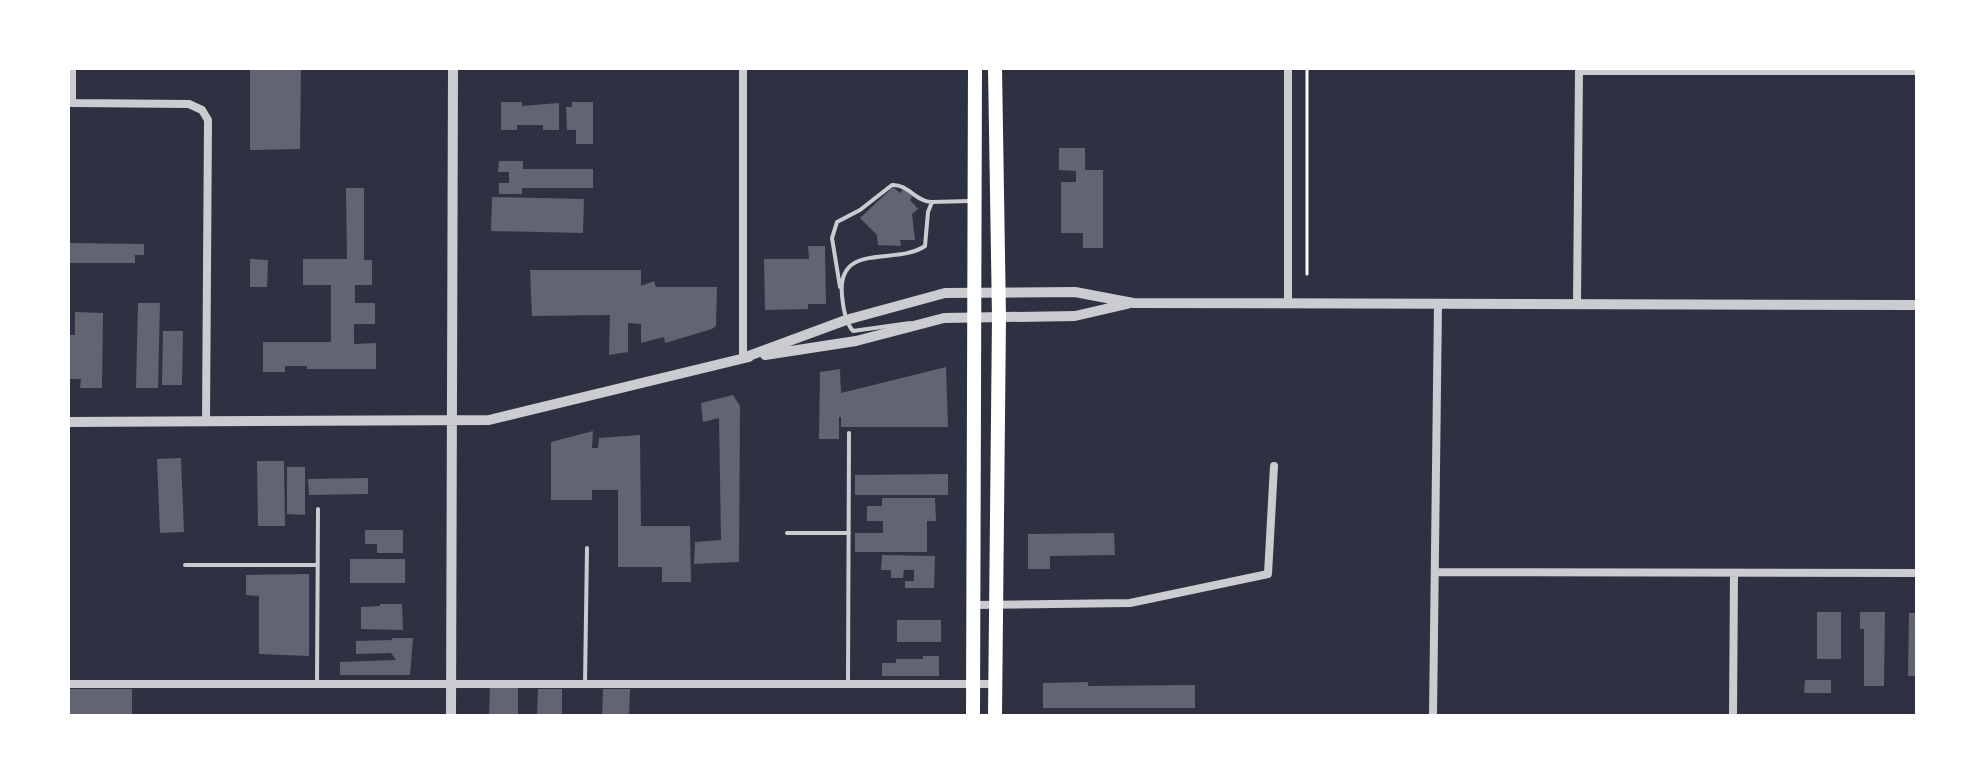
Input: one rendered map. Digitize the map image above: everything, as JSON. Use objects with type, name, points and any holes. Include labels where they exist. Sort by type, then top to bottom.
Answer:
[{"type":"highway","points":[[973,716],[975,68]]},
{"type":"highway","points":[[995,68],[999,292],[995,716]]},
{"type":"street","points":[[72,68],[72,103],[189,104],[202,110],[208,120],[206,422]]},
{"type":"street","points":[[451,716],[453,68]]},
{"type":"street","points":[[743,68],[743,358]]},
{"type":"street","points":[[1288,68],[1288,303]]},
{"type":"street","points":[[1577,304],[1579,70],[1917,71]]},
{"type":"street","points":[[743,358],[846,320],[945,293],[1075,292],[1133,303],[1917,305]]},
{"type":"street","points":[[68,422],[489,420],[743,358],[856,341],[944,318],[1075,316],[1133,303]]},
{"type":"street","points":[[1433,716],[1438,304]]},
{"type":"street","points":[[974,605],[1130,603],[1268,574],[1274,466]]},
{"type":"street","points":[[1435,572],[1917,573]]},
{"type":"street","points":[[1733,716],[1734,573]]},
{"type":"street","points":[[68,684],[995,684]]},
{"type":"lane","points":[[923,323],[900,323],[857,332],[850,329],[832,238],[837,222],[860,210],[892,185],[903,186],[917,199],[932,202],[973,201]]},
{"type":"lane","points":[[842,297],[843,275],[854,263],[913,252],[925,246],[932,202]]},
{"type":"lane","points":[[848,684],[849,433]]},
{"type":"lane","points":[[317,684],[318,509]]},
{"type":"lane","points":[[787,533],[849,533]]},
{"type":"lane","points":[[585,684],[587,548]]},
{"type":"lane","points":[[185,565],[317,565]]},
{"type":"path","points":[[1307,68],[1307,274]]},
{"type":"building","points":[[301,68],[300,149],[250,150],[250,69]]},
{"type":"building","points":[[501,102],[522,102],[522,106],[559,103],[559,130],[543,130],[543,125],[517,125],[517,130],[501,130]]},
{"type":"building","points":[[572,102],[593,102],[593,144],[576,144],[576,130],[567,130],[566,107],[572,107]]},
{"type":"building","points":[[1059,148],[1085,148],[1085,170],[1103,170],[1103,248],[1083,248],[1083,233],[1061,233],[1061,182],[1076,182],[1076,171],[1059,170]]},
{"type":"building","points":[[499,161],[523,161],[523,169],[593,169],[593,188],[522,188],[522,194],[499,194],[499,183],[509,183],[509,172],[498,172]]},
{"type":"building","points":[[893,187],[900,193],[904,188],[918,209],[912,214],[915,240],[900,240],[901,246],[878,245],[877,235],[860,218]]},
{"type":"building","points":[[346,188],[364,188],[364,260],[372,260],[372,285],[355,285],[355,303],[375,303],[375,324],[354,324],[354,344],[376,343],[376,369],[285,366],[285,372],[263,372],[263,342],[331,342],[331,285],[303,285],[303,259],[347,259]]},
{"type":"building","points":[[492,197],[584,199],[583,233],[491,231]]},
{"type":"building","points":[[68,243],[144,244],[144,255],[135,255],[135,263],[68,263]]},
{"type":"building","points":[[808,246],[825,246],[826,304],[808,304],[808,309],[765,310],[764,259],[809,259]]},
{"type":"building","points":[[250,259],[268,260],[267,287],[250,287]]},
{"type":"building","points":[[530,270],[641,270],[641,286],[654,281],[656,287],[717,287],[716,326],[665,343],[664,337],[641,343],[641,324],[628,323],[628,352],[609,355],[610,315],[532,316]]},
{"type":"building","points":[[138,303],[160,303],[158,388],[136,388]]},
{"type":"building","points":[[75,312],[103,313],[102,388],[80,388],[81,379],[68,379],[68,335],[75,335]]},
{"type":"building","points":[[163,331],[183,331],[182,385],[162,385]]},
{"type":"building","points":[[946,367],[948,427],[841,427],[839,417],[839,439],[819,439],[820,372],[840,369],[841,393]]},
{"type":"building","points":[[733,395],[740,406],[739,562],[694,564],[695,542],[721,540],[719,418],[703,422],[701,403]]},
{"type":"building","points":[[593,431],[592,448],[598,448],[599,438],[640,435],[641,526],[690,526],[691,582],[662,582],[662,567],[618,567],[618,490],[592,490],[592,500],[551,500],[551,442]]},
{"type":"building","points":[[181,458],[184,532],[160,533],[157,459]]},
{"type":"building","points":[[257,461],[284,461],[285,526],[258,526]]},
{"type":"building","points":[[287,467],[305,467],[305,515],[287,514]]},
{"type":"building","points":[[948,474],[948,495],[855,495],[855,475]]},
{"type":"building","points":[[368,478],[368,494],[309,495],[308,479]]},
{"type":"building","points":[[882,498],[935,498],[936,521],[927,521],[927,552],[855,552],[855,533],[883,533],[883,521],[867,521],[867,506],[882,506]]},
{"type":"building","points":[[365,530],[403,530],[403,553],[377,553],[377,544],[365,544]]},
{"type":"building","points":[[1114,533],[1115,555],[1050,556],[1050,569],[1028,569],[1028,534]]},
{"type":"building","points":[[882,555],[935,556],[934,588],[905,588],[905,581],[914,581],[914,570],[904,570],[903,578],[891,578],[891,570],[881,570]]},
{"type":"building","points":[[350,559],[405,559],[405,583],[350,583]]},
{"type":"building","points":[[309,574],[309,656],[259,654],[259,596],[246,595],[246,575]]},
{"type":"building","points":[[402,604],[403,630],[361,629],[361,607]]},
{"type":"building","points":[[1817,612],[1841,612],[1841,659],[1817,659]]},
{"type":"building","points":[[1860,612],[1885,612],[1884,686],[1864,686],[1864,629],[1860,629]]},
{"type":"building","points":[[1909,613],[1917,613],[1917,676],[1908,676]]},
{"type":"building","points":[[897,620],[941,620],[941,642],[897,642]]},
{"type":"building","points":[[413,638],[410,675],[340,675],[340,662],[396,660],[391,653],[356,654],[356,641]]},
{"type":"building","points":[[923,656],[939,656],[939,676],[882,676],[882,663],[896,663],[896,659],[923,659]]},
{"type":"building","points":[[1805,680],[1831,680],[1831,693],[1804,693]]},
{"type":"building","points":[[1088,682],[1088,686],[1195,685],[1195,708],[1043,708],[1043,683]]},
{"type":"building","points":[[490,687],[518,687],[518,716],[489,716]]},
{"type":"building","points":[[68,689],[132,689],[132,716],[68,716]]},
{"type":"building","points":[[538,689],[562,689],[562,716],[537,716]]},
{"type":"building","points":[[603,689],[630,689],[629,716],[602,716]]}]
